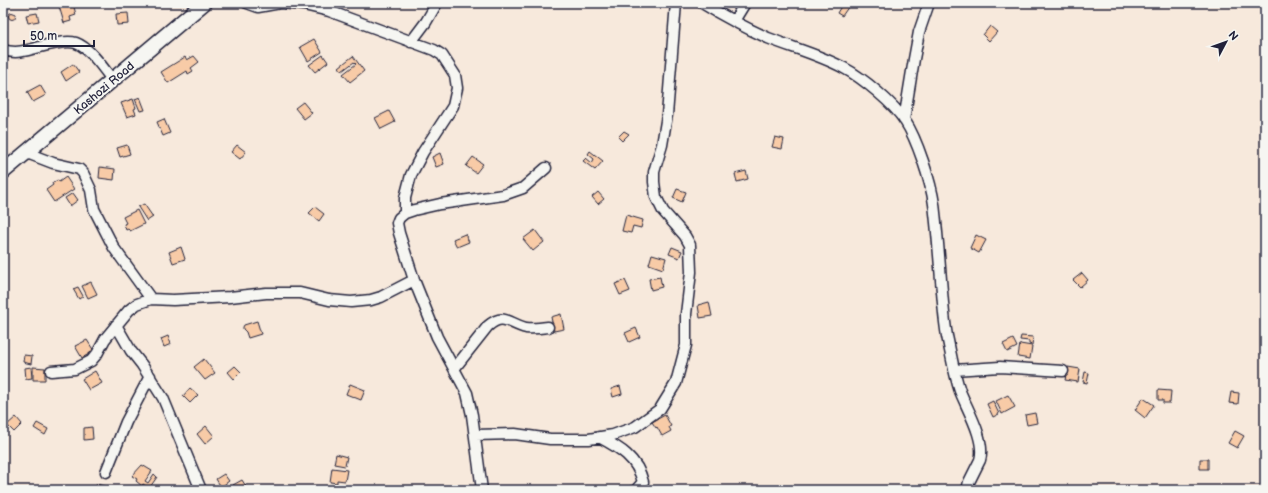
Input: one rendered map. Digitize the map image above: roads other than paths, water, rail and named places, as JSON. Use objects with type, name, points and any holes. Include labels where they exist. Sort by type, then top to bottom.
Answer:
[{"type":"main road","name":"Kashozi Road","points":[[3,172],[204,3]]},
{"type":"street","points":[[247,3],[258,7],[280,3],[304,5],[329,11],[434,50],[442,55],[455,76],[457,88],[452,106],[423,152],[411,175],[405,198],[405,213]]},
{"type":"street","points":[[411,42],[426,22],[437,3]]},
{"type":"street","points":[[475,435],[515,434],[550,439],[589,439],[613,435],[635,428],[660,409],[676,383],[686,345],[686,314],[691,272],[690,245],[685,236],[663,211],[656,197],[654,172],[662,145],[667,115],[676,3]]},
{"type":"street","points":[[702,3],[769,38],[844,68],[871,87],[887,102],[904,120],[912,134],[923,165],[933,202],[946,334],[960,392],[976,427],[981,456],[967,490]]},
{"type":"street","points":[[734,21],[745,3]]},
{"type":"street","points":[[904,120],[914,60],[920,32],[929,3]]},
{"type":"street","points":[[3,50],[13,53],[64,42],[76,43],[88,51],[113,81]]},
{"type":"street","points":[[27,153],[53,163],[79,169],[83,173],[91,190],[94,209],[111,242],[151,299]]},
{"type":"street","points":[[482,490],[472,415],[467,393],[437,337],[414,280],[397,228],[399,218],[405,213],[440,204],[503,195],[523,188],[546,168]]},
{"type":"street","points":[[51,370],[75,369],[91,361],[97,354],[105,339],[129,310],[137,304],[151,299],[173,300],[230,297],[266,293],[300,293],[329,300],[352,302],[371,300],[381,297],[414,280]]},
{"type":"street","points":[[454,369],[488,326],[494,321],[504,319],[527,328],[548,327]]},
{"type":"street","points":[[116,325],[131,351],[150,376],[163,398],[201,490]]},
{"type":"street","points":[[954,370],[1000,367],[1063,371]]},
{"type":"street","points":[[106,472],[126,422],[150,376]]},
{"type":"street","points":[[599,438],[619,448],[638,467],[643,482],[636,490]]}]
